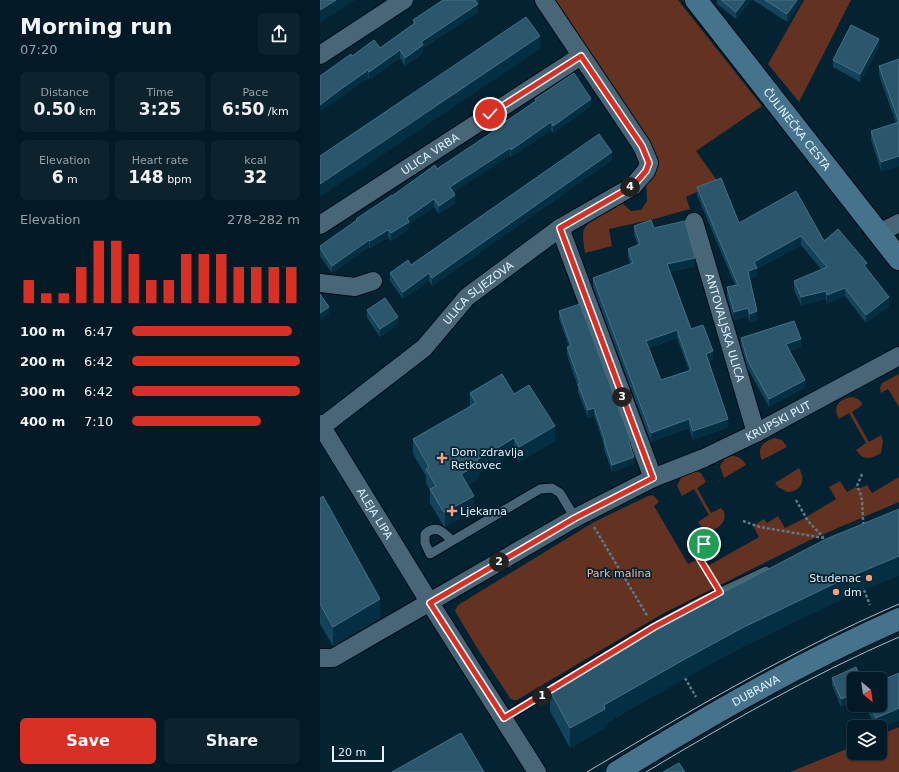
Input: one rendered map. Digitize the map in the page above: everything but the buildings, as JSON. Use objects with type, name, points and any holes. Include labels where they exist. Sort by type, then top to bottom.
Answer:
[{"type":"main road","name":"ČULINEČKA CESTA","points":[[696,0],[899,259]]},
{"type":"main road","name":"DUBRAVA","points":[[617,772],[702,721],[772,682],[853,640],[899,619]]},
{"type":"street","points":[[320,55],[404,0]]},
{"type":"street","points":[[544,0],[581,56]]},
{"type":"street","name":"ULICA SLJEZOVA","points":[[321,426],[424,348],[467,297],[560,228],[633,186],[646,171],[649,163],[642,146],[581,56]]},
{"type":"street","name":"ULICA VRBA","points":[[320,225],[581,56]]},
{"type":"street","name":"ANTOVALJSKA ULICA","points":[[694,222],[756,434]]},
{"type":"street","points":[[879,233],[899,223]]},
{"type":"street","points":[[560,228],[653,478]]},
{"type":"street","points":[[320,283],[355,287],[373,281]]},
{"type":"street","name":"KRUPSKI PUT","points":[[430,603],[653,478],[704,458],[756,434],[899,356]]},
{"type":"street","name":"ALEJA LIPA","points":[[321,426],[430,603],[537,772]]},
{"type":"street","points":[[320,658],[334,658],[430,603]]},
{"type":"lane","points":[[452,541],[443,531],[434,529],[429,530],[425,534],[425,543],[430,554],[540,490],[552,488],[560,493],[582,519]]},
{"type":"lane","points":[[504,718],[654,627],[720,592],[778,565]]},
{"type":"path","points":[[862,474],[857,486],[863,499],[862,513],[864,527]]},
{"type":"path","points":[[796,500],[808,521],[827,542]]},
{"type":"path","points":[[582,519],[654,627]]},
{"type":"path","points":[[743,521],[760,527],[824,538]]},
{"type":"path","points":[[704,544],[698,556],[720,592]]},
{"type":"path","points":[[864,590],[870,605]]},
{"type":"path","points":[[685,678],[696,697]]},
{"type":"green space","points":[[553,0],[678,0],[762,106],[696,151],[718,182],[686,197],[690,209],[609,229],[612,246],[585,253],[583,234],[584,229],[588,224],[598,215],[621,202],[631,211],[641,210],[647,201],[646,183],[654,171]]},
{"type":"green space","points":[[804,0],[851,0],[799,102],[768,64]]},
{"type":"green space","points":[[899,374],[899,407],[888,389],[881,393],[880,388],[882,383]]},
{"type":"green space","points":[[853,397],[862,403],[861,406],[852,412],[869,442],[881,435],[883,441],[881,453],[871,458],[861,456],[856,450],[866,443],[849,413],[839,419],[837,415],[836,411],[838,404],[844,399]]},
{"type":"green space","points":[[775,438],[782,440],[787,447],[762,460],[760,456],[760,449],[764,443]]},
{"type":"green space","points":[[731,456],[740,458],[746,465],[724,478],[720,466],[725,458]]},
{"type":"green space","points":[[799,468],[802,481],[796,490],[787,492],[778,487],[775,483]]},
{"type":"green space","points":[[694,471],[701,473],[706,482],[697,488],[711,513],[721,508],[724,513],[722,523],[714,530],[703,528],[698,522],[709,515],[694,489],[682,496],[677,486],[682,476]]},
{"type":"green space","name":"Park malina","points":[[899,477],[899,502],[812,539],[662,614],[517,700],[510,698],[455,611],[458,605],[594,522],[648,496],[653,495],[659,502],[654,506],[688,564],[701,558],[706,567],[759,537],[753,526],[764,519],[767,523],[778,516],[785,528],[836,499],[829,487],[840,481],[847,492],[856,487],[858,489],[867,485],[872,493]]},
{"type":"green space","points":[[899,727],[899,772],[790,772],[847,749],[847,760],[887,760],[887,732]]},
{"type":"tram line","points":[[587,772],[740,683],[858,622],[899,604]]},
{"type":"tram line","points":[[646,772],[770,700],[834,667],[899,637]]},
{"type":"place","name":"Dom zdravlja Retkovec","points":[[442,458]]},
{"type":"place","name":"Ljekarna","points":[[452,511]]},
{"type":"place","name":"Studenac","points":[[869,578]]},
{"type":"place","name":"dm","points":[[836,592]]},
{"type":"route","points":[[490,114],[581,56],[642,146],[649,163],[646,171],[633,186],[560,228],[565,245],[653,478],[575,518],[430,603],[504,718],[654,627],[720,592],[698,556],[704,544]]}]
